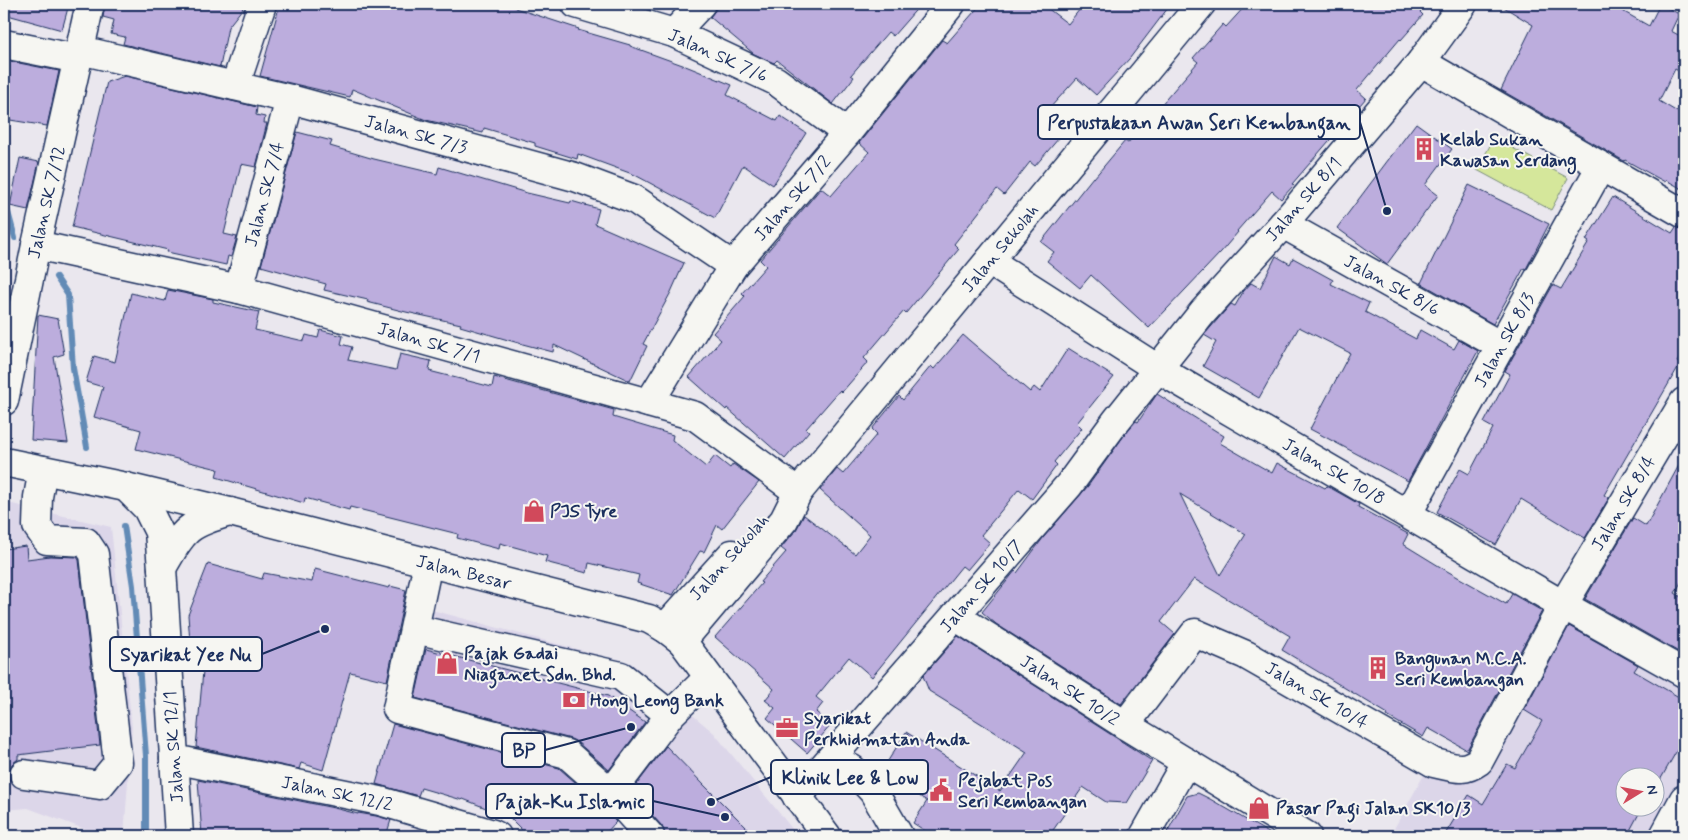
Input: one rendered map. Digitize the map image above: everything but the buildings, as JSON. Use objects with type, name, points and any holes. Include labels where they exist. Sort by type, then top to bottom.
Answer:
[{"type":"street","name":"Jalan SK 7/12","points":[[4,401],[36,245],[90,4]]},
{"type":"street","points":[[235,86],[262,4]]},
{"type":"street","name":"Jalan SK 7/6","points":[[576,4],[674,34],[776,81],[847,133]]},
{"type":"street","points":[[674,34],[701,4]]},
{"type":"street","name":"Jalan SK 7/2","points":[[649,403],[733,266],[847,133],[951,4]]},
{"type":"street","name":"Jalan Sekolah","points":[[674,635],[772,509],[798,492],[1201,4]]},
{"type":"street","name":"Jalan SK 8/1","points":[[1158,369],[1203,312],[1283,224],[1422,62],[1463,4]]},
{"type":"street","name":"Jalan SK 7/3","points":[[4,44],[79,54],[235,86],[575,177],[634,199],[733,266]]},
{"type":"street","points":[[1422,62],[1684,214]]},
{"type":"street","name":"Jalan SK 7/4","points":[[239,289],[290,100]]},
{"type":"street","name":"Jalan SK 8/3","points":[[1408,513],[1600,166]]},
{"type":"street","name":"Jalan SK 8/6","points":[[1283,224],[1501,346]]},
{"type":"street","name":"Jalan SK 7/1","points":[[36,245],[239,289],[695,416],[798,492]]},
{"type":"street","name":"Jalan SK 10/8","points":[[989,261],[1158,369],[1563,605],[1684,673]]},
{"type":"street","name":"Jalan SK 10/7","points":[[797,797],[1069,486],[1116,421],[1158,369]]},
{"type":"street","name":"Jalan SK 8/4","points":[[1434,763],[1461,769],[1469,768],[1479,761],[1563,605],[1684,402]]},
{"type":"street","name":"Jalan Besar","points":[[4,462],[126,487],[230,512],[649,619],[674,635],[827,836]]},
{"type":"street","points":[[24,774],[100,785],[118,763],[94,554],[86,542],[47,540],[37,526],[38,497],[43,470]]},
{"type":"street","name":"Jalan SK 12/1","points":[[126,487],[147,508],[159,532],[179,836]]},
{"type":"street","points":[[162,568],[180,538],[190,527],[207,518],[230,512]]},
{"type":"street","points":[[428,563],[397,709],[567,754],[611,793],[650,836]]},
{"type":"street","name":"Jalan SK 10/2","points":[[955,616],[1125,725],[1306,836]]},
{"type":"street","points":[[415,629],[621,676],[670,715]]},
{"type":"street","name":"Jalan SK 10/4","points":[[1125,725],[1195,634],[1246,655],[1434,763]]},
{"type":"street","points":[[611,793],[670,715],[708,678]]},
{"type":"street","name":"Jalan SK 12/2","points":[[174,758],[380,801],[497,836]]},
{"type":"street","points":[[832,758],[852,769],[873,791],[899,836]]},
{"type":"street","points":[[1144,836],[1186,762]]},
{"type":"street","points":[[1664,836],[1684,799]]},
{"type":"shaded area","points":[[4,502],[111,527],[132,728],[124,836],[103,836],[28,808],[4,810]]},
{"type":"shaded area","points":[[406,603],[632,664],[714,733],[798,836],[643,836],[566,760],[381,712]]},
{"type":"shaded area","points":[[1568,611],[1684,681],[1684,836],[1390,836],[1425,773],[1469,782]]},
{"type":"green space","points":[[1494,138],[1568,178],[1551,210],[1477,170]]},
{"type":"waterway","points":[[4,197],[15,238]]},
{"type":"waterway","points":[[56,277],[68,295],[73,368],[87,447]]},
{"type":"waterway","points":[[124,526],[133,586],[146,756],[146,836]]},
{"type":"place","name":"Kelab Sukan Kawasan Serdang","points":[[1424,149]]},
{"type":"place","name":"Perpustakaan Awan Seri Kembangan","points":[[1387,211]]},
{"type":"place","name":"PJS Tyre","points":[[534,511]]},
{"type":"place","name":"Syarikat Yee Nu","points":[[325,629]]},
{"type":"place","name":"Pajak Gadai Niaganet Sdn. Bhd.","points":[[447,663]]},
{"type":"place","name":"Bangunan M.C.A. Seri Kembangan","points":[[1378,668]]},
{"type":"place","name":"Hong Leong Bank","points":[[574,700]]},
{"type":"place","name":"BP","points":[[631,727]]},
{"type":"place","name":"Syarikat Perkhidmatan Anda","points":[[787,728]]},
{"type":"place","name":"Pejabat Pos Seri Kembangan","points":[[941,790]]},
{"type":"place","name":"Klinik Lee & Low","points":[[711,802]]},
{"type":"place","name":"Pasar Pagi Jalan SK10/3","points":[[1259,808]]},
{"type":"place","name":"Pajak-Ku Islamic","points":[[725,817]]}]
